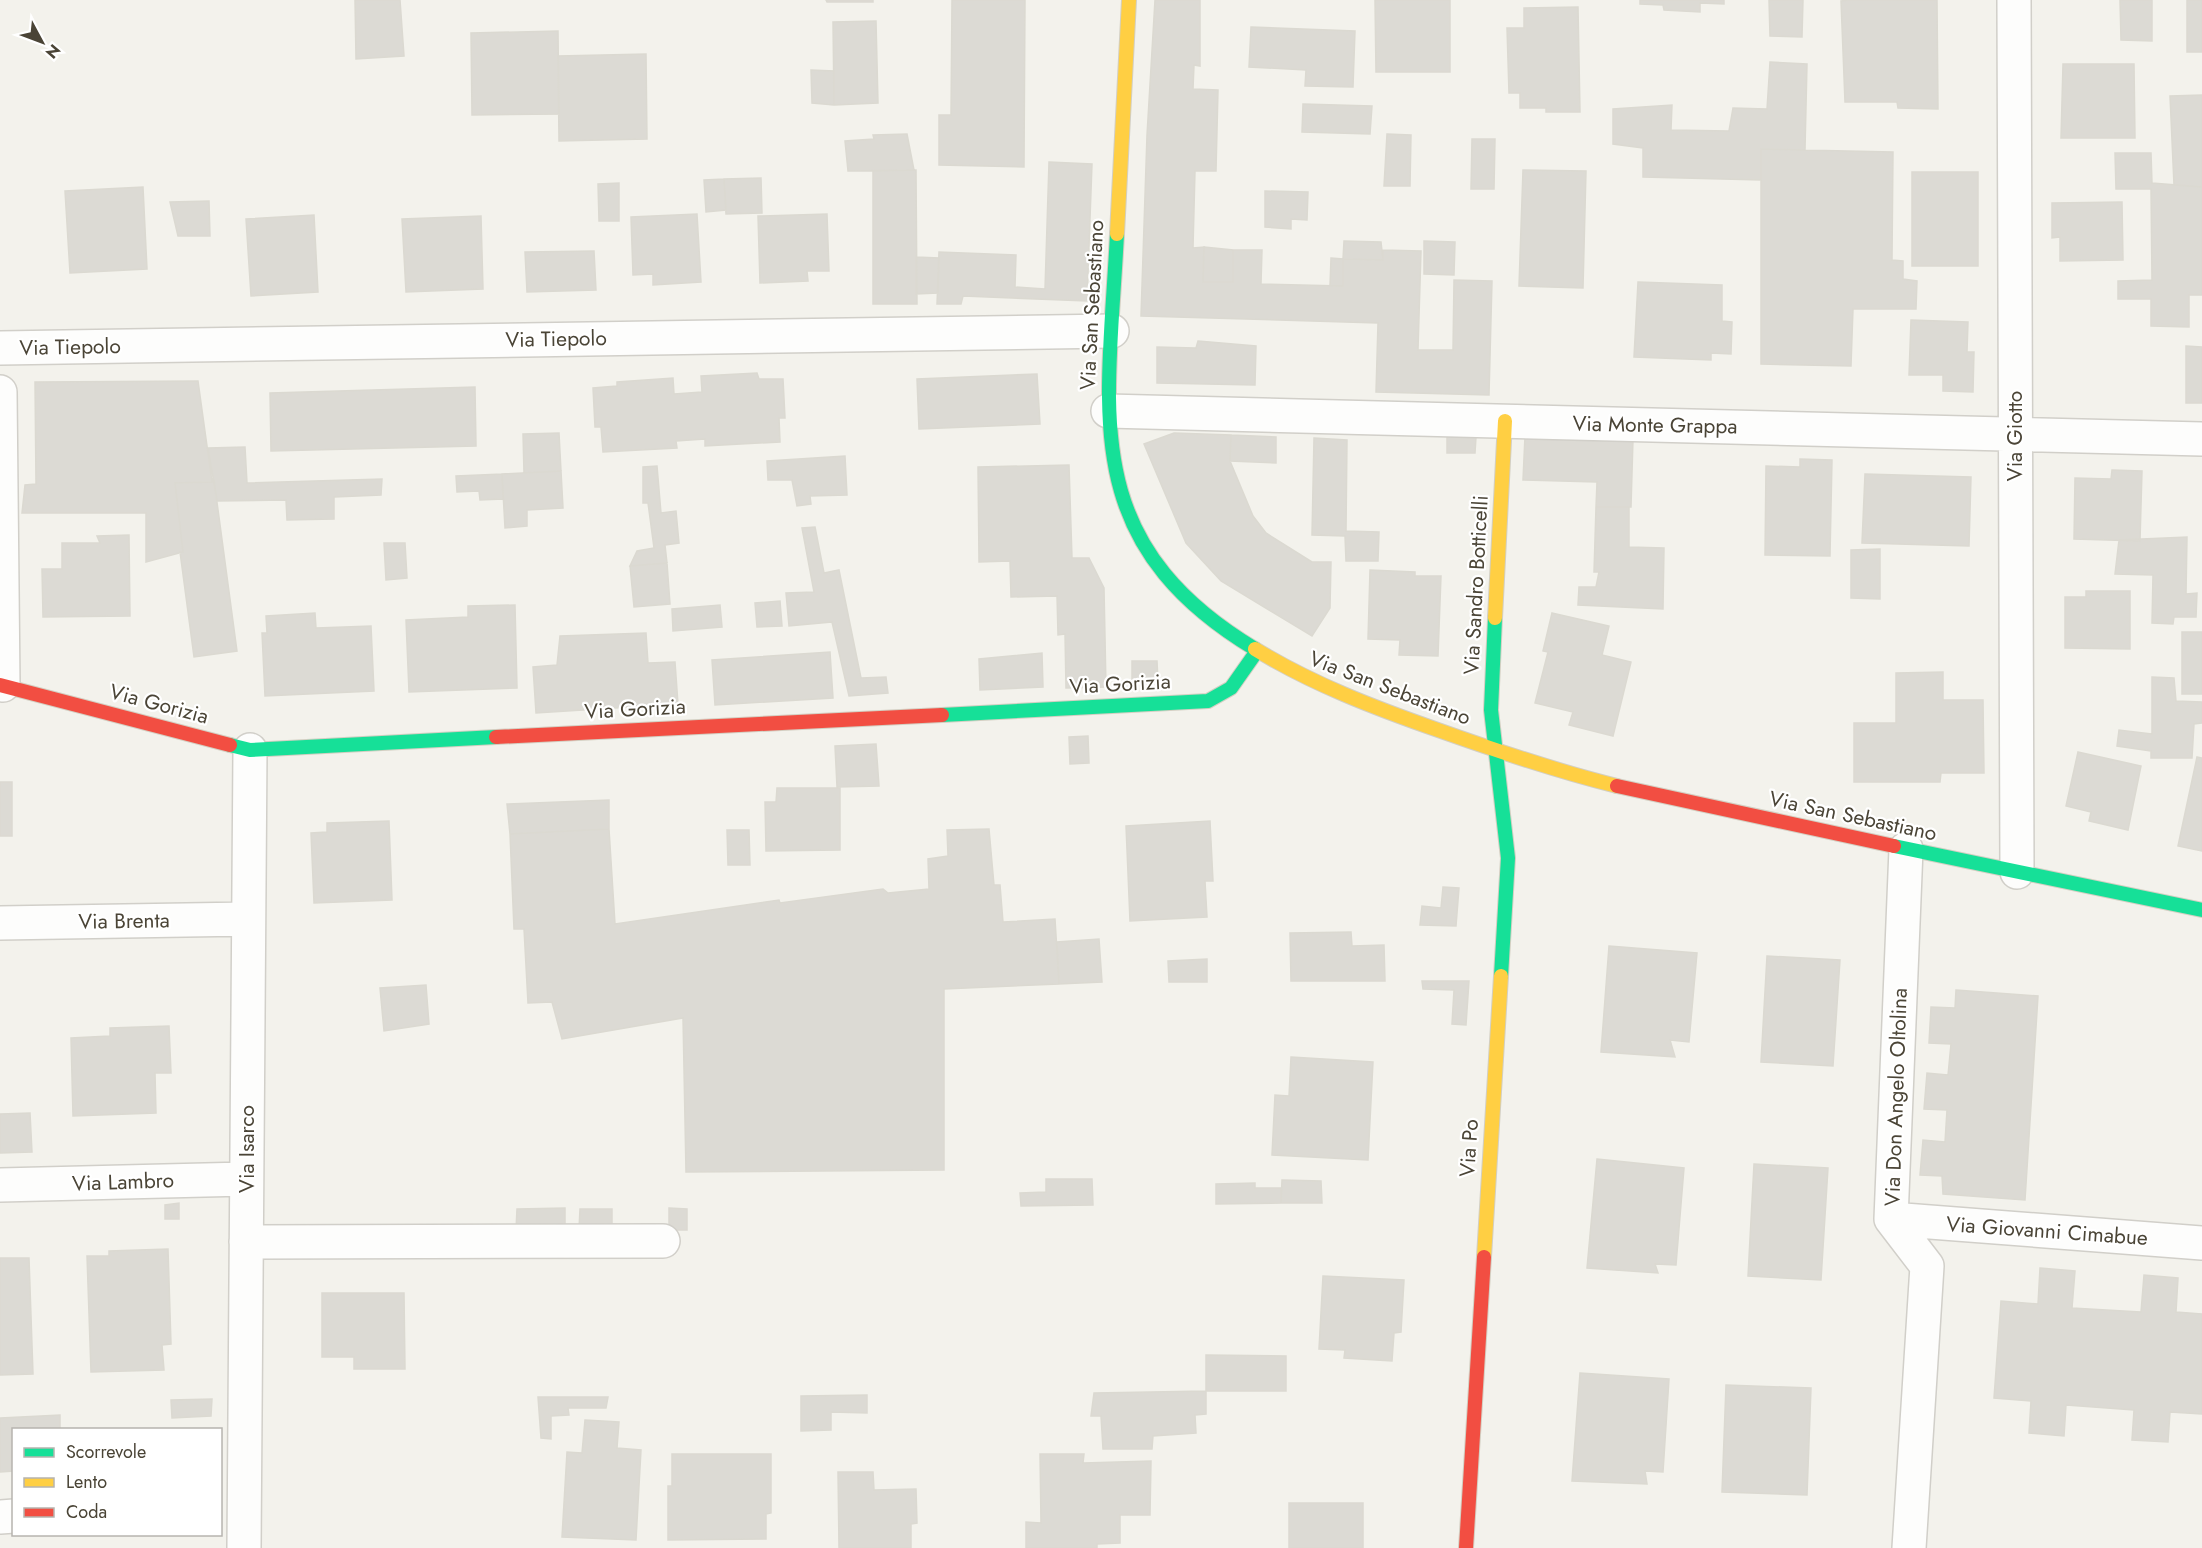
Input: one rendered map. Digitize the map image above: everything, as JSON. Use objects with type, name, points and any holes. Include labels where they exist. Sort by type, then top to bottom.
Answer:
[{"type":"street","name":"Via San Sebastiano","points":[[1129,0],[1108,411],[1115,480],[1135,531],[1149,555],[1218,625],[1297,675],[1339,695],[1496,751],[1622,787],[2202,910]]},
{"type":"street","name":"Via Giotto","points":[[2014,0],[2017,872]]},
{"type":"street","name":"Via Tiepolo","points":[[0,348],[1112,331]]},
{"type":"street","points":[[0,392],[2,685]]},
{"type":"street","name":"Via Monte Grappa","points":[[1108,411],[2202,439]]},
{"type":"street","name":"Via Sandro Botticelli","points":[[1496,751],[1491,710],[1505,421]]},
{"type":"street","name":"Via Gorizia","points":[[2,685],[250,750],[1208,701],[1220,698],[1232,689],[1257,651]]},
{"type":"street","name":"Via Isarco","points":[[244,1548],[232,1503],[246,1242],[250,750]]},
{"type":"street","name":"Via Po","points":[[1466,1548],[1508,858],[1496,751]]},
{"type":"street","name":"Via Don Angelo Oltolina","points":[[1906,849],[1891,1219],[1927,1266],[1909,1548]]},
{"type":"street","name":"Via Brenta","points":[[0,922],[248,919]]},
{"type":"street","name":"Via Lambro","points":[[0,1185],[246,1179]]},
{"type":"street","name":"Via Giovanni Cimabue","points":[[1891,1219],[2202,1243]]},
{"type":"street","points":[[246,1242],[663,1241]]},
{"type":"building","points":[[355,0],[400,0],[404,56],[356,59]]},
{"type":"building","points":[[826,0],[873,0],[873,2],[827,2]]},
{"type":"building","points":[[952,0],[1025,0],[1024,167],[939,165],[939,115],[951,115]]},
{"type":"building","points":[[1155,0],[1200,0],[1200,66],[1194,65],[1193,89],[1218,90],[1216,171],[1195,171],[1193,248],[1204,247],[1203,282],[1233,282],[1233,250],[1262,250],[1261,284],[1343,286],[1343,259],[1383,260],[1383,250],[1421,251],[1418,350],[1453,350],[1454,280],[1492,281],[1489,395],[1376,392],[1378,323],[1141,316],[1147,135]]},
{"type":"building","points":[[1375,0],[1450,0],[1450,72],[1376,72]]},
{"type":"building","points":[[1640,0],[1724,0],[1724,4],[1700,3],[1700,12],[1664,10],[1663,5],[1640,4]]},
{"type":"building","points":[[1769,0],[1803,0],[1802,37],[1770,36]]},
{"type":"building","points":[[1937,0],[1938,109],[1898,108],[1897,102],[1845,102],[1841,1]]},
{"type":"building","points":[[2120,0],[2152,0],[2152,41],[2121,40]]},
{"type":"building","points":[[2187,0],[2202,0],[2202,52],[2187,52]]},
{"type":"building","points":[[1578,7],[1580,112],[1546,112],[1546,108],[1520,108],[1520,93],[1509,93],[1507,28],[1524,28],[1524,8]]},
{"type":"building","points":[[876,21],[878,103],[834,105],[833,22]]},
{"type":"building","points":[[1251,27],[1355,31],[1353,87],[1305,86],[1306,70],[1249,67]]},
{"type":"building","points":[[558,31],[559,114],[472,115],[471,33]]},
{"type":"building","points":[[646,54],[647,139],[559,141],[558,56]]},
{"type":"building","points":[[1770,62],[1807,64],[1805,150],[1761,149],[1761,180],[1643,177],[1643,148],[1613,144],[1613,109],[1672,105],[1671,130],[1729,131],[1733,108],[1767,109]]},
{"type":"building","points":[[2063,64],[2134,64],[2135,138],[2061,138]]},
{"type":"building","points":[[811,70],[834,71],[834,105],[812,103]]},
{"type":"building","points":[[2202,95],[2202,187],[2174,185],[2170,96]]},
{"type":"building","points":[[1303,104],[1372,106],[1370,134],[1302,132]]},
{"type":"building","points":[[907,134],[914,170],[848,171],[845,141],[874,139],[873,135]]},
{"type":"building","points":[[1387,134],[1411,135],[1410,186],[1384,186]]},
{"type":"building","points":[[1472,139],[1495,139],[1494,189],[1471,189]]},
{"type":"building","points":[[1761,149],[1893,152],[1892,260],[1903,261],[1903,279],[1917,281],[1916,309],[1853,309],[1851,366],[1761,364]]},
{"type":"building","points":[[2115,153],[2151,153],[2152,183],[2202,187],[2202,295],[2189,295],[2189,327],[2151,326],[2151,299],[2118,299],[2118,281],[2152,280],[2151,189],[2116,189]]},
{"type":"building","points":[[1049,162],[1092,164],[1087,301],[963,296],[961,304],[937,304],[939,252],[1016,255],[1015,287],[1045,289]]},
{"type":"building","points":[[916,170],[917,304],[873,304],[873,171]]},
{"type":"building","points":[[1523,170],[1586,171],[1583,288],[1519,286]]},
{"type":"building","points":[[1912,172],[1978,172],[1978,266],[1912,266]]},
{"type":"building","points":[[761,178],[762,213],[726,214],[724,179]]},
{"type":"building","points":[[724,179],[726,210],[706,212],[704,180]]},
{"type":"building","points":[[619,183],[619,221],[599,221],[598,184]]},
{"type":"building","points":[[143,187],[147,269],[70,273],[65,191]]},
{"type":"building","points":[[1265,191],[1308,192],[1307,220],[1291,219],[1291,229],[1265,227]]},
{"type":"building","points":[[209,201],[210,236],[178,236],[170,202]]},
{"type":"building","points":[[2122,202],[2123,260],[2060,261],[2060,237],[2052,238],[2052,203]]},
{"type":"building","points":[[697,214],[701,282],[653,285],[653,274],[633,275],[631,217]]},
{"type":"building","points":[[827,214],[829,271],[807,271],[808,281],[760,283],[758,216]]},
{"type":"building","points":[[314,215],[318,292],[251,296],[246,219]]},
{"type":"building","points":[[481,216],[483,289],[406,292],[402,219]]},
{"type":"building","points":[[1344,241],[1381,242],[1383,260],[1343,259]]},
{"type":"building","points":[[1424,241],[1455,242],[1454,275],[1424,274]]},
{"type":"building","points":[[1204,247],[1233,250],[1233,282],[1203,282]]},
{"type":"building","points":[[594,251],[596,290],[527,292],[525,252]]},
{"type":"building","points":[[916,257],[939,258],[938,293],[916,294]]},
{"type":"building","points":[[1331,258],[1343,259],[1343,286],[1330,286]]},
{"type":"building","points":[[1638,282],[1722,285],[1722,321],[1732,322],[1731,354],[1711,353],[1711,360],[1634,357]]},
{"type":"building","points":[[1911,320],[1968,322],[1967,352],[1974,352],[1973,392],[1943,391],[1943,375],[1909,375]]},
{"type":"building","points":[[1198,341],[1256,346],[1255,385],[1157,383],[1157,347],[1196,348]]},
{"type":"building","points":[[2186,346],[2202,347],[2202,403],[2186,403]]},
{"type":"building","points":[[757,373],[759,379],[783,379],[785,418],[779,418],[780,442],[705,446],[705,439],[676,441],[677,448],[603,452],[601,427],[595,427],[593,388],[617,386],[617,382],[673,378],[674,394],[702,392],[701,376]]},
{"type":"building","points":[[1037,374],[1040,424],[919,429],[917,379]]},
{"type":"building","points":[[198,381],[212,482],[175,483],[183,552],[146,562],[146,513],[22,513],[25,485],[36,484],[35,382]]},
{"type":"building","points":[[475,387],[476,446],[271,451],[270,393]]},
{"type":"building","points":[[559,433],[561,471],[524,473],[523,434]]},
{"type":"building","points":[[1174,433],[1231,435],[1230,461],[1253,516],[1266,533],[1312,562],[1331,562],[1330,608],[1312,636],[1221,581],[1186,543],[1144,444]]},
{"type":"building","points":[[1231,435],[1276,437],[1276,463],[1230,461]]},
{"type":"building","points":[[1447,436],[1476,437],[1475,453],[1447,453]]},
{"type":"building","points":[[1525,436],[1633,439],[1631,507],[1596,507],[1597,482],[1523,480]]},
{"type":"building","points":[[1314,438],[1347,440],[1346,531],[1379,532],[1378,561],[1346,561],[1345,536],[1312,535]]},
{"type":"building","points":[[245,447],[247,483],[382,479],[381,495],[334,497],[334,519],[287,520],[286,500],[217,501],[208,448]]},
{"type":"building","points":[[845,456],[847,495],[810,496],[811,504],[797,506],[792,480],[768,480],[767,461]]},
{"type":"building","points":[[1800,459],[1832,460],[1830,556],[1765,555],[1766,466],[1800,467]]},
{"type":"building","points":[[1069,465],[1072,558],[1089,558],[1104,588],[1106,687],[1066,688],[1065,634],[1058,635],[1057,596],[1011,597],[1010,561],[979,562],[978,467]]},
{"type":"building","points":[[657,466],[661,513],[676,511],[679,543],[665,545],[667,563],[630,566],[637,551],[654,548],[648,503],[643,503],[643,467]]},
{"type":"building","points":[[2112,470],[2142,471],[2140,541],[2074,539],[2075,478],[2111,479]]},
{"type":"building","points":[[561,471],[563,508],[527,510],[527,526],[505,528],[502,474]]},
{"type":"building","points":[[502,474],[503,499],[480,500],[479,491],[457,492],[456,476]]},
{"type":"building","points":[[1865,474],[1971,477],[1969,546],[1862,543]]},
{"type":"building","points":[[212,479],[214,480],[237,651],[194,657],[180,552],[183,552],[175,483],[212,482]]},
{"type":"building","points":[[1596,507],[1629,507],[1629,547],[1664,548],[1663,609],[1578,605],[1579,587],[1596,587],[1599,572],[1594,572]]},
{"type":"building","points":[[815,527],[824,573],[839,570],[861,678],[886,677],[888,693],[849,696],[832,622],[789,626],[786,593],[814,592],[802,528]]},
{"type":"building","points":[[129,535],[130,616],[43,617],[42,569],[62,569],[62,543],[100,543],[97,536]]},
{"type":"building","points":[[2187,537],[2186,594],[2197,593],[2196,617],[2174,617],[2173,624],[2152,623],[2153,575],[2115,574],[2119,540]]},
{"type":"building","points":[[384,543],[405,543],[407,578],[386,580]]},
{"type":"building","points":[[1880,549],[1880,599],[1851,598],[1851,550]]},
{"type":"building","points":[[667,563],[670,604],[634,607],[630,566]]},
{"type":"building","points":[[1370,570],[1415,572],[1415,576],[1441,576],[1438,656],[1399,655],[1400,640],[1368,639]]},
{"type":"building","points":[[2086,591],[2130,591],[2130,649],[2065,648],[2065,597],[2086,597]]},
{"type":"building","points":[[780,601],[782,626],[757,627],[755,603]]},
{"type":"building","points":[[515,605],[517,688],[409,692],[406,620],[468,617],[468,606]]},
{"type":"building","points":[[720,605],[722,627],[673,631],[672,609]]},
{"type":"building","points":[[315,613],[316,628],[371,626],[374,691],[265,696],[262,633],[267,633],[266,616]]},
{"type":"building","points":[[1552,613],[1609,626],[1602,655],[1631,662],[1613,736],[1569,725],[1573,712],[1535,703],[1548,652],[1543,651]]},
{"type":"building","points":[[2182,632],[2202,632],[2202,694],[2182,694]]},
{"type":"building","points":[[646,633],[648,663],[675,662],[678,704],[536,713],[533,667],[557,665],[560,636]]},
{"type":"building","points":[[830,652],[833,698],[715,705],[712,660]]},
{"type":"building","points":[[1042,653],[1043,687],[980,690],[979,659]]},
{"type":"building","points":[[1132,661],[1157,661],[1158,681],[1132,682]]},
{"type":"building","points":[[1943,672],[1943,700],[1983,700],[1984,773],[1941,773],[1940,782],[1854,782],[1854,723],[1896,723],[1896,673]]},
{"type":"building","points":[[2152,677],[2174,678],[2176,701],[2202,702],[2202,723],[2194,724],[2192,758],[2151,758],[2151,751],[2117,746],[2119,730],[2152,734]]},
{"type":"building","points":[[1088,736],[1089,763],[1070,764],[1069,737]]},
{"type":"building","points":[[876,744],[879,786],[837,787],[835,746]]},
{"type":"building","points":[[2078,752],[2141,766],[2128,830],[2089,821],[2091,812],[2066,806]]},
{"type":"building","points":[[2197,757],[2202,758],[2202,851],[2178,846]]},
{"type":"building","points":[[0,782],[12,782],[12,836],[0,836]]},
{"type":"building","points":[[777,788],[840,788],[840,850],[766,851],[765,802],[776,802]]},
{"type":"building","points":[[609,800],[609,829],[510,834],[507,804]]},
{"type":"building","points":[[389,821],[392,900],[314,903],[311,833],[327,832],[327,823]]},
{"type":"building","points":[[1210,821],[1213,881],[1205,881],[1207,917],[1130,921],[1126,826]]},
{"type":"building","points":[[609,829],[615,924],[779,900],[780,903],[883,889],[888,893],[929,889],[928,859],[948,856],[947,830],[989,829],[994,885],[1000,885],[1003,922],[1055,919],[1059,984],[944,989],[944,1170],[686,1172],[683,1018],[562,1039],[552,1002],[528,1003],[524,929],[514,929],[510,834]]},
{"type":"building","points":[[727,830],[749,830],[750,865],[728,865]]},
{"type":"building","points":[[1443,887],[1459,888],[1456,926],[1420,925],[1422,906],[1441,908]]},
{"type":"building","points":[[1351,932],[1352,946],[1384,945],[1385,981],[1291,981],[1290,933]]},
{"type":"building","points":[[1099,939],[1102,982],[1059,984],[1057,942]]},
{"type":"building","points":[[1609,946],[1697,953],[1689,1042],[1670,1040],[1675,1057],[1601,1052]]},
{"type":"building","points":[[1767,956],[1840,960],[1833,1066],[1761,1062]]},
{"type":"building","points":[[1207,959],[1207,982],[1169,982],[1168,961]]},
{"type":"building","points":[[1422,981],[1469,981],[1466,1025],[1452,1024],[1454,990],[1423,989]]},
{"type":"building","points":[[426,985],[429,1024],[384,1031],[380,988]]},
{"type":"building","points":[[1956,990],[2038,996],[2025,1200],[1943,1194],[1942,1176],[1920,1175],[1923,1140],[1945,1142],[1947,1110],[1924,1109],[1927,1073],[1948,1075],[1951,1044],[1929,1043],[1931,1007],[1955,1008]]},
{"type":"building","points":[[169,1026],[171,1073],[155,1073],[156,1113],[73,1116],[71,1038],[110,1036],[110,1028]]},
{"type":"building","points":[[1291,1057],[1373,1062],[1368,1160],[1272,1155],[1275,1095],[1289,1096]]},
{"type":"building","points":[[30,1113],[32,1152],[0,1153],[0,1114]]},
{"type":"building","points":[[1597,1159],[1684,1168],[1676,1265],[1655,1264],[1658,1273],[1587,1268]]},
{"type":"building","points":[[1754,1164],[1828,1168],[1821,1280],[1748,1276]]},
{"type":"building","points":[[1046,1179],[1092,1179],[1093,1205],[1021,1206],[1020,1193],[1046,1192]]},
{"type":"building","points":[[1282,1180],[1321,1181],[1322,1203],[1281,1203]]},
{"type":"building","points":[[1255,1183],[1255,1188],[1281,1188],[1281,1203],[1216,1204],[1216,1184]]},
{"type":"building","points":[[179,1203],[179,1219],[165,1219],[165,1205]]},
{"type":"building","points":[[565,1208],[565,1230],[516,1230],[517,1209]]},
{"type":"building","points":[[669,1208],[687,1209],[687,1230],[669,1230]]},
{"type":"building","points":[[580,1209],[612,1209],[612,1229],[579,1229]]},
{"type":"building","points":[[168,1249],[171,1344],[162,1345],[164,1370],[91,1372],[87,1256],[109,1256],[109,1251]]},
{"type":"building","points":[[0,1258],[29,1258],[33,1374],[0,1375]]},
{"type":"building","points":[[2040,1268],[2075,1271],[2072,1308],[2141,1312],[2144,1275],[2178,1278],[2176,1312],[2202,1314],[2202,1414],[2170,1412],[2168,1442],[2132,1440],[2134,1410],[2066,1405],[2064,1436],[2029,1433],[2031,1401],[1994,1398],[2001,1301],[2038,1304]]},
{"type":"building","points":[[1323,1276],[1404,1280],[1401,1332],[1394,1333],[1392,1361],[1344,1358],[1345,1350],[1319,1349]]},
{"type":"building","points":[[322,1293],[404,1293],[405,1369],[354,1369],[354,1357],[322,1357]]},
{"type":"building","points":[[1206,1355],[1286,1356],[1286,1391],[1206,1391]]},
{"type":"building","points":[[1580,1373],[1669,1379],[1663,1472],[1645,1471],[1647,1484],[1572,1481]]},
{"type":"building","points":[[1726,1385],[1811,1388],[1807,1495],[1722,1492]]},
{"type":"building","points":[[1206,1391],[1206,1414],[1195,1415],[1196,1433],[1153,1436],[1152,1449],[1103,1449],[1101,1416],[1091,1416],[1094,1393]]},
{"type":"building","points":[[867,1395],[867,1413],[831,1412],[831,1430],[801,1431],[801,1396]]},
{"type":"building","points":[[538,1397],[608,1397],[606,1408],[568,1408],[569,1415],[551,1416],[551,1439],[541,1438]]},
{"type":"building","points":[[212,1399],[211,1416],[172,1418],[171,1400]]},
{"type":"building","points":[[60,1415],[60,1428],[12,1428],[12,1471],[0,1472],[0,1418]]},
{"type":"building","points":[[585,1420],[619,1422],[617,1448],[641,1450],[636,1540],[562,1537],[567,1452],[582,1453]]},
{"type":"building","points":[[672,1454],[771,1454],[771,1513],[766,1514],[766,1539],[668,1540],[668,1486],[672,1486]]},
{"type":"building","points":[[1040,1454],[1084,1454],[1083,1463],[1151,1461],[1150,1515],[1120,1515],[1120,1543],[1097,1544],[1097,1548],[1026,1548],[1026,1522],[1041,1523]]},
{"type":"building","points":[[838,1472],[873,1472],[874,1490],[916,1489],[917,1523],[911,1524],[911,1548],[839,1548]]},
{"type":"building","points":[[1289,1503],[1363,1503],[1363,1548],[1289,1548]]},
{"type":"traffic: fast","points":[[1117,234],[1110,359],[1110,415],[1116,468],[1130,517],[1157,564],[1197,608],[1255,649]]},
{"type":"traffic: fast","points":[[1495,618],[1491,710],[1508,858],[1501,976]]},
{"type":"traffic: fast","points":[[942,715],[1208,701],[1231,688],[1257,651]]},
{"type":"traffic: fast","points":[[230,745],[250,750],[496,737]]},
{"type":"traffic: fast","points":[[1894,846],[2202,910]]},
{"type":"traffic: slow","points":[[1117,234],[1129,0]]},
{"type":"traffic: slow","points":[[1495,618],[1505,421]]},
{"type":"traffic: slow","points":[[1255,649],[1321,684],[1391,713],[1527,760],[1617,786]]},
{"type":"traffic: slow","points":[[1484,1257],[1501,976]]},
{"type":"traffic: jam","points":[[0,685],[230,745]]},
{"type":"traffic: jam","points":[[496,737],[942,715]]},
{"type":"traffic: jam","points":[[1617,786],[1894,846]]},
{"type":"traffic: jam","points":[[1466,1548],[1484,1257]]}]
